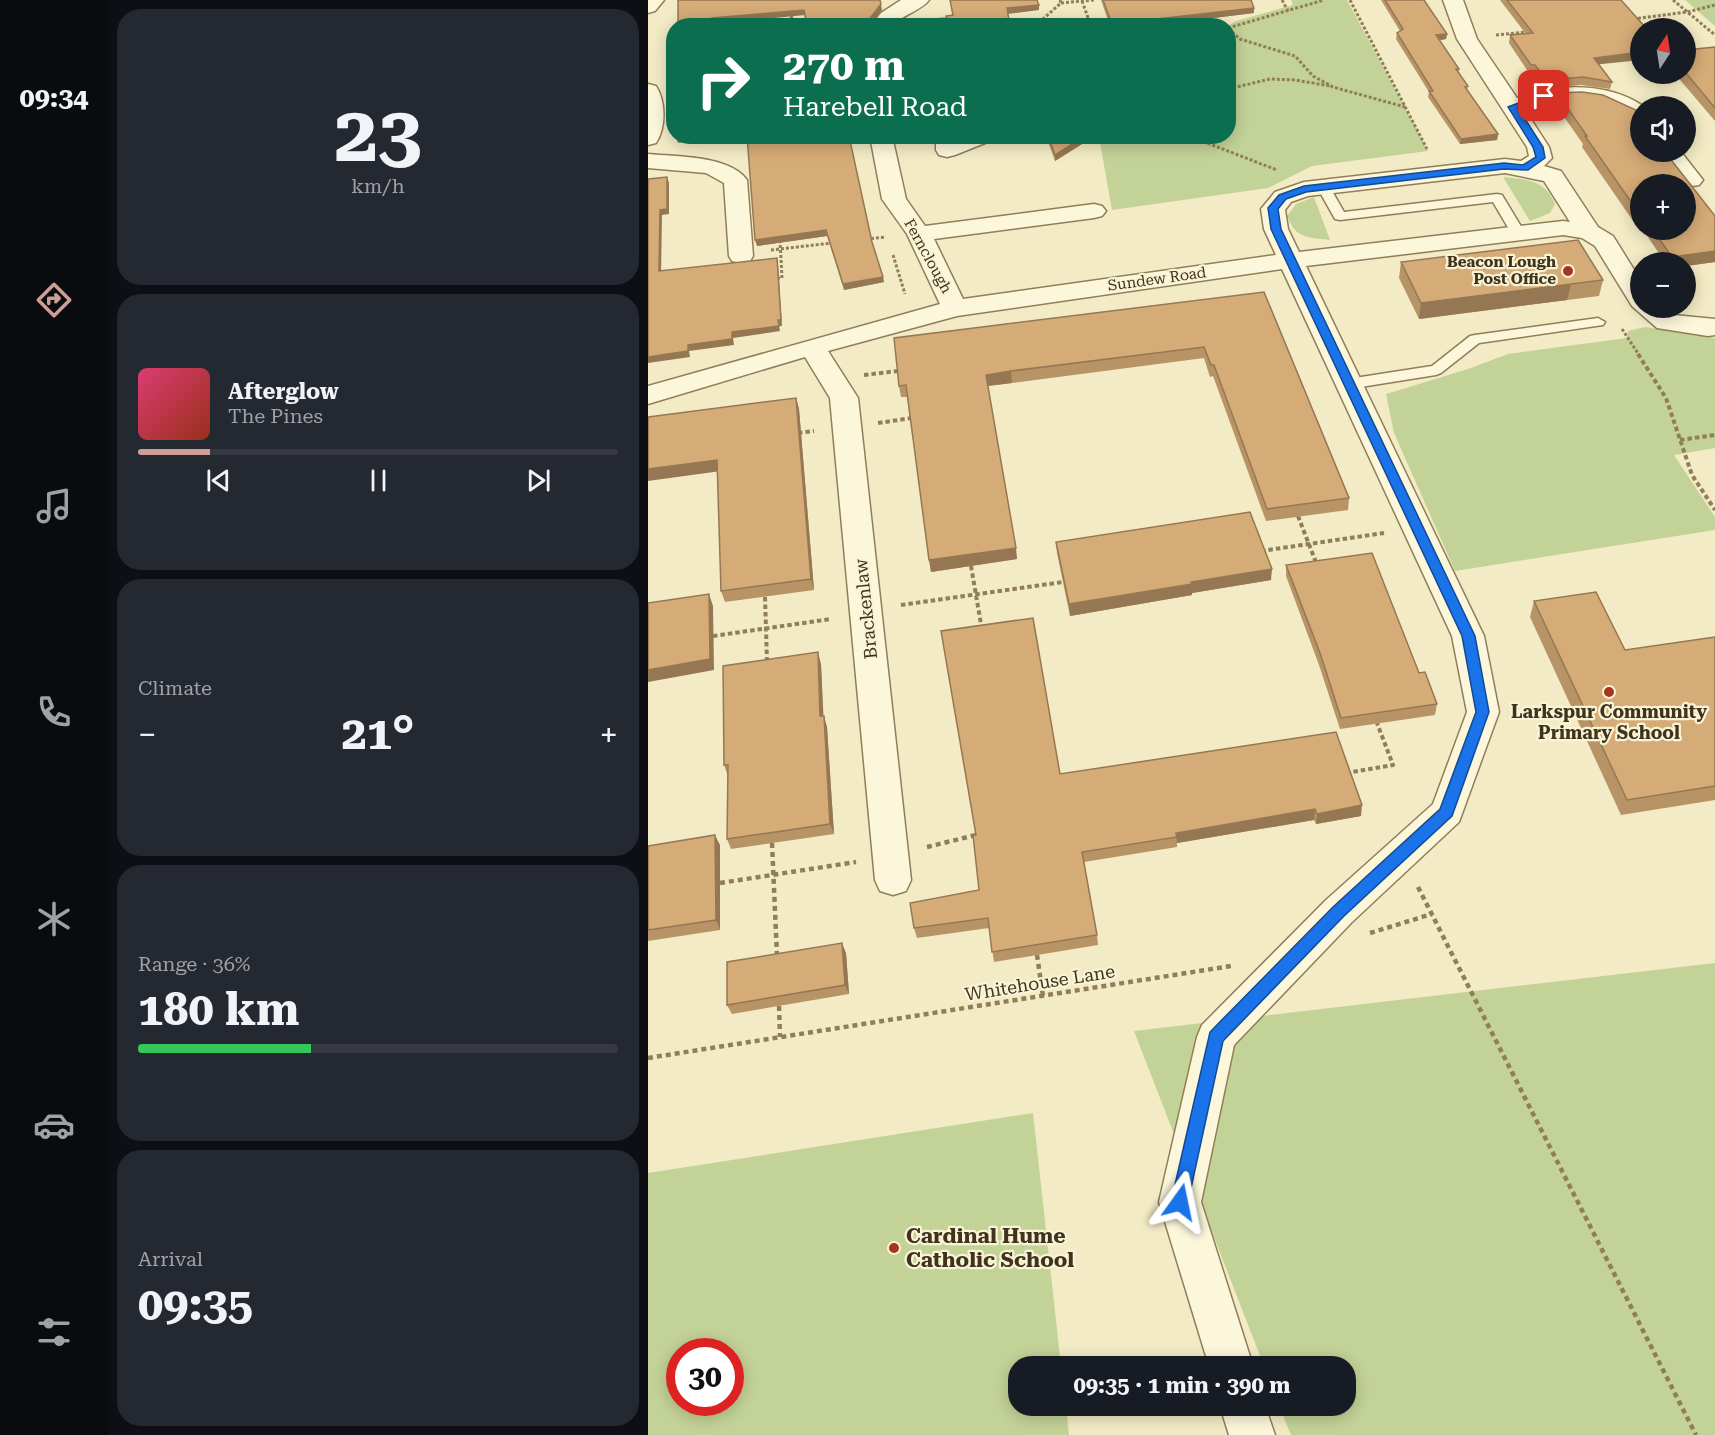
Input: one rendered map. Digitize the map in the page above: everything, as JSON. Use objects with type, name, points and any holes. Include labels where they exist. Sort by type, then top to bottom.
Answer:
[{"type":"street","points":[[648,7],[654,0]]},
{"type":"street","points":[[886,18],[906,5],[919,0]]},
{"type":"street","points":[[1453,0],[1467,39],[1538,147],[1541,158],[1525,168]]},
{"type":"street","points":[[648,91],[653,114],[648,138]]},
{"type":"street","points":[[1512,107],[1544,96],[1582,95],[1616,102],[1630,109]]},
{"type":"street","name":"Fernclough","points":[[883,144],[894,199],[918,234],[956,308]]},
{"type":"street","points":[[947,144],[947,150],[962,144]]},
{"type":"street","points":[[648,161],[711,167],[735,180],[741,255]]},
{"type":"street","points":[[1677,162],[1686,174]]},
{"type":"street","points":[[1228,1356],[1180,1202],[1216,1037],[1339,911],[1446,812],[1483,712],[1468,636],[1276,229],[1273,208],[1283,197],[1304,189],[1504,166],[1525,168],[1553,176],[1589,232],[1604,241],[1630,283]]},
{"type":"street","points":[[918,234],[1094,211]]},
{"type":"street","name":"Sundew Road","points":[[648,395],[811,347],[956,308],[1292,260],[1563,228],[1589,232]]},
{"type":"street","points":[[1650,318],[1694,326],[1715,327]]},
{"type":"street","name":"Brackenlaw","points":[[811,347],[829,371],[844,398],[892,880]]},
{"type":"street","points":[[1246,1416],[1252,1435]]},
{"type":"lane","points":[[1323,187],[1340,216],[1497,198],[1518,233]]},
{"type":"lane","points":[[1348,384],[1436,370],[1475,339],[1598,322]]},
{"type":"path","points":[[1043,18],[1060,2],[1094,0]]},
{"type":"path","points":[[1282,0],[1288,11]]},
{"type":"path","points":[[1236,27],[1324,0]]},
{"type":"path","points":[[1350,0],[1439,174]]},
{"type":"path","points":[[1673,0],[1715,35]]},
{"type":"path","points":[[1082,1],[1088,18]]},
{"type":"path","points":[[1629,19],[1687,12],[1715,5]]},
{"type":"path","points":[[791,18],[796,12],[795,7]]},
{"type":"path","points":[[1467,39],[1536,31]]},
{"type":"path","points":[[1236,36],[1240,39],[1295,56],[1313,76],[1334,87]]},
{"type":"path","points":[[1236,87],[1270,79],[1295,80],[1334,87],[1405,107]]},
{"type":"path","points":[[1210,144],[1323,187]]},
{"type":"path","points":[[864,239],[918,234]]},
{"type":"path","points":[[741,255],[840,242]]},
{"type":"path","points":[[1635,318],[1619,325],[1666,398],[1692,475],[1715,510]]},
{"type":"path","points":[[1680,440],[1715,435]]},
{"type":"path","points":[[1298,516],[1319,572]]},
{"type":"path","points":[[1260,551],[1416,528]]},
{"type":"path","points":[[971,566],[983,636]]},
{"type":"path","points":[[765,597],[767,671]]},
{"type":"path","points":[[1346,773],[1393,765],[1377,723]]},
{"type":"path","points":[[772,843],[777,964]]},
{"type":"path","points":[[1401,854],[1696,1435]]},
{"type":"path","points":[[1364,935],[1432,914]]},
{"type":"path","points":[[1037,955],[1044,996]]},
{"type":"path","name":"Whitehouse Lane","points":[[648,1058],[1295,956]]},
{"type":"path","points":[[779,1006],[780,1037]]},
{"type":"green space","points":[[1291,0],[1347,0],[1428,151],[1312,166],[1268,188],[1112,210],[1100,144],[1236,144],[1236,21],[1293,5]]},
{"type":"green space","points":[[1685,0],[1715,0],[1715,26]]},
{"type":"green space","points":[[1503,177],[1527,180],[1540,185],[1551,196],[1555,204],[1550,213],[1530,221]]},
{"type":"green space","points":[[1314,197],[1330,240],[1303,236],[1290,224],[1287,216],[1296,204]]},
{"type":"green space","points":[[1645,327],[1715,338],[1715,448],[1674,455],[1715,517],[1715,530],[1455,571],[1394,433],[1386,394],[1508,354],[1627,338],[1628,331]]},
{"type":"green space","points":[[1715,963],[1715,1435],[1291,1435],[1283,1416],[1356,1416],[1356,1356],[1260,1356],[1134,1031]]},
{"type":"green space","name":"Cardinal Hume Catholic School","points":[[1033,1113],[1060,1356],[1008,1356],[1008,1416],[1067,1416],[1069,1435],[648,1435],[648,1173]]},
{"type":"building","points":[[678,0],[880,0],[881,4],[870,18],[806,18],[804,10],[712,18],[678,18]]},
{"type":"building","points":[[950,0],[1037,0],[1039,5],[1007,8],[1009,18],[947,18],[946,16],[953,15]]},
{"type":"building","points":[[1103,0],[1251,0],[1254,8],[1165,18],[1110,18]]},
{"type":"building","points":[[1385,0],[1424,0],[1447,34],[1436,35],[1459,69],[1456,69],[1468,86],[1465,87],[1498,134],[1461,139],[1429,91],[1433,91],[1397,33],[1403,29]]},
{"type":"building","points":[[1507,0],[1621,0],[1637,18],[1630,18],[1630,53],[1594,58],[1612,82],[1583,77],[1546,80],[1535,65],[1531,65],[1510,35],[1533,33]]},
{"type":"building","points":[[1715,47],[1715,108],[1695,84],[1696,49]]},
{"type":"building","points":[[1582,92],[1603,95],[1630,107],[1630,162],[1673,162],[1682,174],[1630,174],[1630,200],[1557,93]]},
{"type":"building","points":[[748,144],[851,144],[872,242],[883,277],[843,284],[826,230],[755,240]]},
{"type":"building","points":[[1051,144],[1072,144],[1055,155]]},
{"type":"building","points":[[667,177],[667,209],[660,210],[659,271],[777,258],[781,320],[778,320],[779,326],[732,332],[732,339],[688,345],[688,351],[648,357],[648,179]]},
{"type":"building","points":[[1696,192],[1715,216],[1715,251],[1696,254],[1668,252],[1660,240],[1696,240]]},
{"type":"building","points":[[1578,240],[1603,280],[1421,303],[1401,262]]},
{"type":"building","points":[[1264,292],[1349,498],[1267,509],[1214,365],[1211,365],[1204,347],[1011,371],[986,375],[1016,548],[929,560],[906,385],[899,386],[894,338]]},
{"type":"building","points":[[796,398],[811,579],[721,591],[717,460],[648,469],[648,417]]},
{"type":"building","points":[[1250,512],[1272,569],[1069,604],[1056,542]]},
{"type":"building","points":[[1372,553],[1419,673],[1425,672],[1437,704],[1341,718],[1320,653],[1286,565]]},
{"type":"building","points":[[1596,592],[1625,650],[1715,637],[1715,786],[1627,800],[1534,601]]},
{"type":"building","points":[[709,594],[710,659],[648,670],[648,603]]},
{"type":"building","points":[[1033,618],[1060,774],[1336,732],[1362,805],[1317,814],[1315,809],[1176,833],[1177,837],[1082,852],[1097,935],[992,952],[988,918],[914,928],[910,903],[979,890],[973,835],[976,835],[941,631]]},
{"type":"building","points":[[818,652],[820,716],[824,716],[830,824],[727,839],[728,765],[724,765],[723,666]]},
{"type":"building","points":[[715,835],[716,920],[648,930],[648,846]]},
{"type":"building","points":[[842,943],[845,985],[727,1005],[727,962]]},
{"type":"place","name":"Beacon Lough Post Office","points":[[1568,271]]},
{"type":"place","name":"Larkspur Community Primary School","points":[[1609,692]]},
{"type":"place","name":"Cardinal Hume Catholic School","points":[[894,1248]]},
{"type":"route","points":[[1180,1202],[1216,1037],[1339,911],[1446,812],[1483,712],[1468,636],[1276,229],[1273,208],[1283,197],[1304,189],[1504,166],[1525,168],[1541,158],[1538,147],[1512,107],[1544,96]]}]
